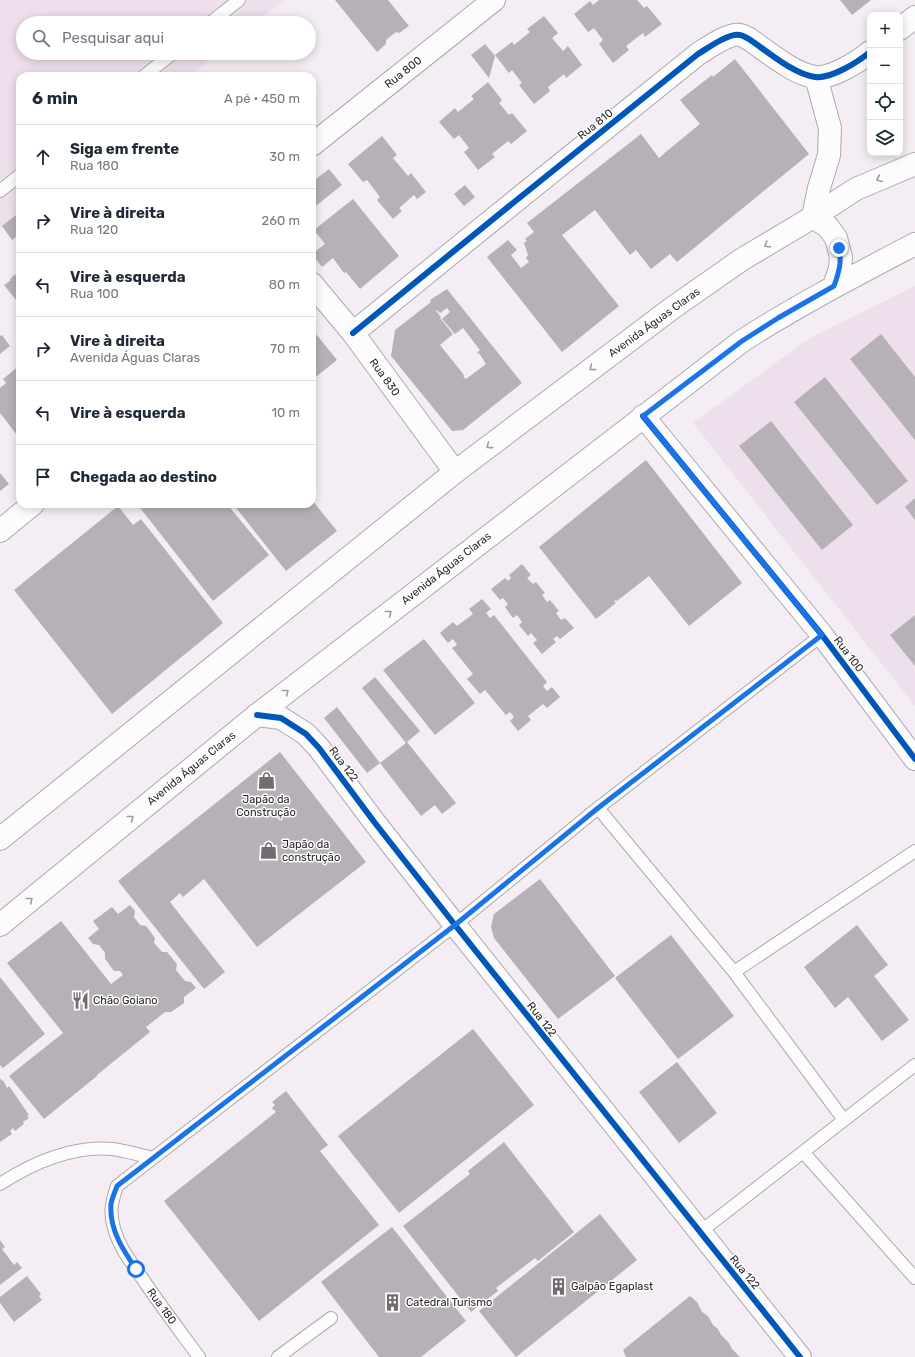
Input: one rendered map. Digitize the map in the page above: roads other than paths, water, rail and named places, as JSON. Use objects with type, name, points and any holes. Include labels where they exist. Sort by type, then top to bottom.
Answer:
[{"type":"street","name":"Rua 800","points":[[316,142],[494,0]]},
{"type":"street","points":[[903,27],[915,17]]},
{"type":"street","name":"Rua 810","points":[[353,333],[692,59],[720,40],[732,35],[740,35],[749,39],[801,73],[816,77]]},
{"type":"street","points":[[834,286],[841,262],[836,238],[828,227],[813,217],[819,188],[829,155],[830,128],[816,77],[836,73],[858,62],[867,54]]},
{"type":"street","name":"Avenida Águas Claras","points":[[0,839],[455,472],[671,309],[741,260],[813,217],[856,189],[915,164]]},
{"type":"street","name":"Avenida Águas Claras","points":[[0,925],[257,715],[742,341],[778,318],[834,286],[915,244]]},
{"type":"street","name":"Rua 830","points":[[316,289],[353,333],[455,472]]},
{"type":"street","name":"Rua 100","points":[[643,416],[822,635],[915,759]]},
{"type":"street","points":[[0,531],[28,508]]},
{"type":"street","name":"Rua 122","points":[[257,715],[281,718],[306,734],[330,761],[375,823],[455,925],[800,1357]]},
{"type":"lane","points":[[219,16],[239,0]]},
{"type":"lane","points":[[149,72],[164,60]]},
{"type":"lane","points":[[0,191],[16,178]]},
{"type":"lane","points":[[0,1184],[38,1162],[78,1150],[113,1149],[153,1158],[455,925],[598,808],[822,635]]},
{"type":"lane","points":[[598,808],[734,972],[844,1120]]},
{"type":"lane","points":[[734,972],[915,852]]},
{"type":"lane","points":[[700,1232],[915,1065]]},
{"type":"lane","points":[[803,1152],[915,1278]]},
{"type":"lane","name":"Rua 180","points":[[153,1158],[117,1186],[111,1204],[114,1228],[120,1246],[199,1357]]},
{"type":"lane","points":[[278,1357],[331,1318]]},
{"type":"place","name":"Japão da Construção","points":[[266,781]]},
{"type":"place","name":"Japão da construção","points":[[269,850]]},
{"type":"place","name":"Chão Goiano","points":[[80,1000]]},
{"type":"place","name":"Galpão Egaplast","points":[[558,1286]]},
{"type":"place","name":"Catedral Turismo","points":[[393,1302]]}]
